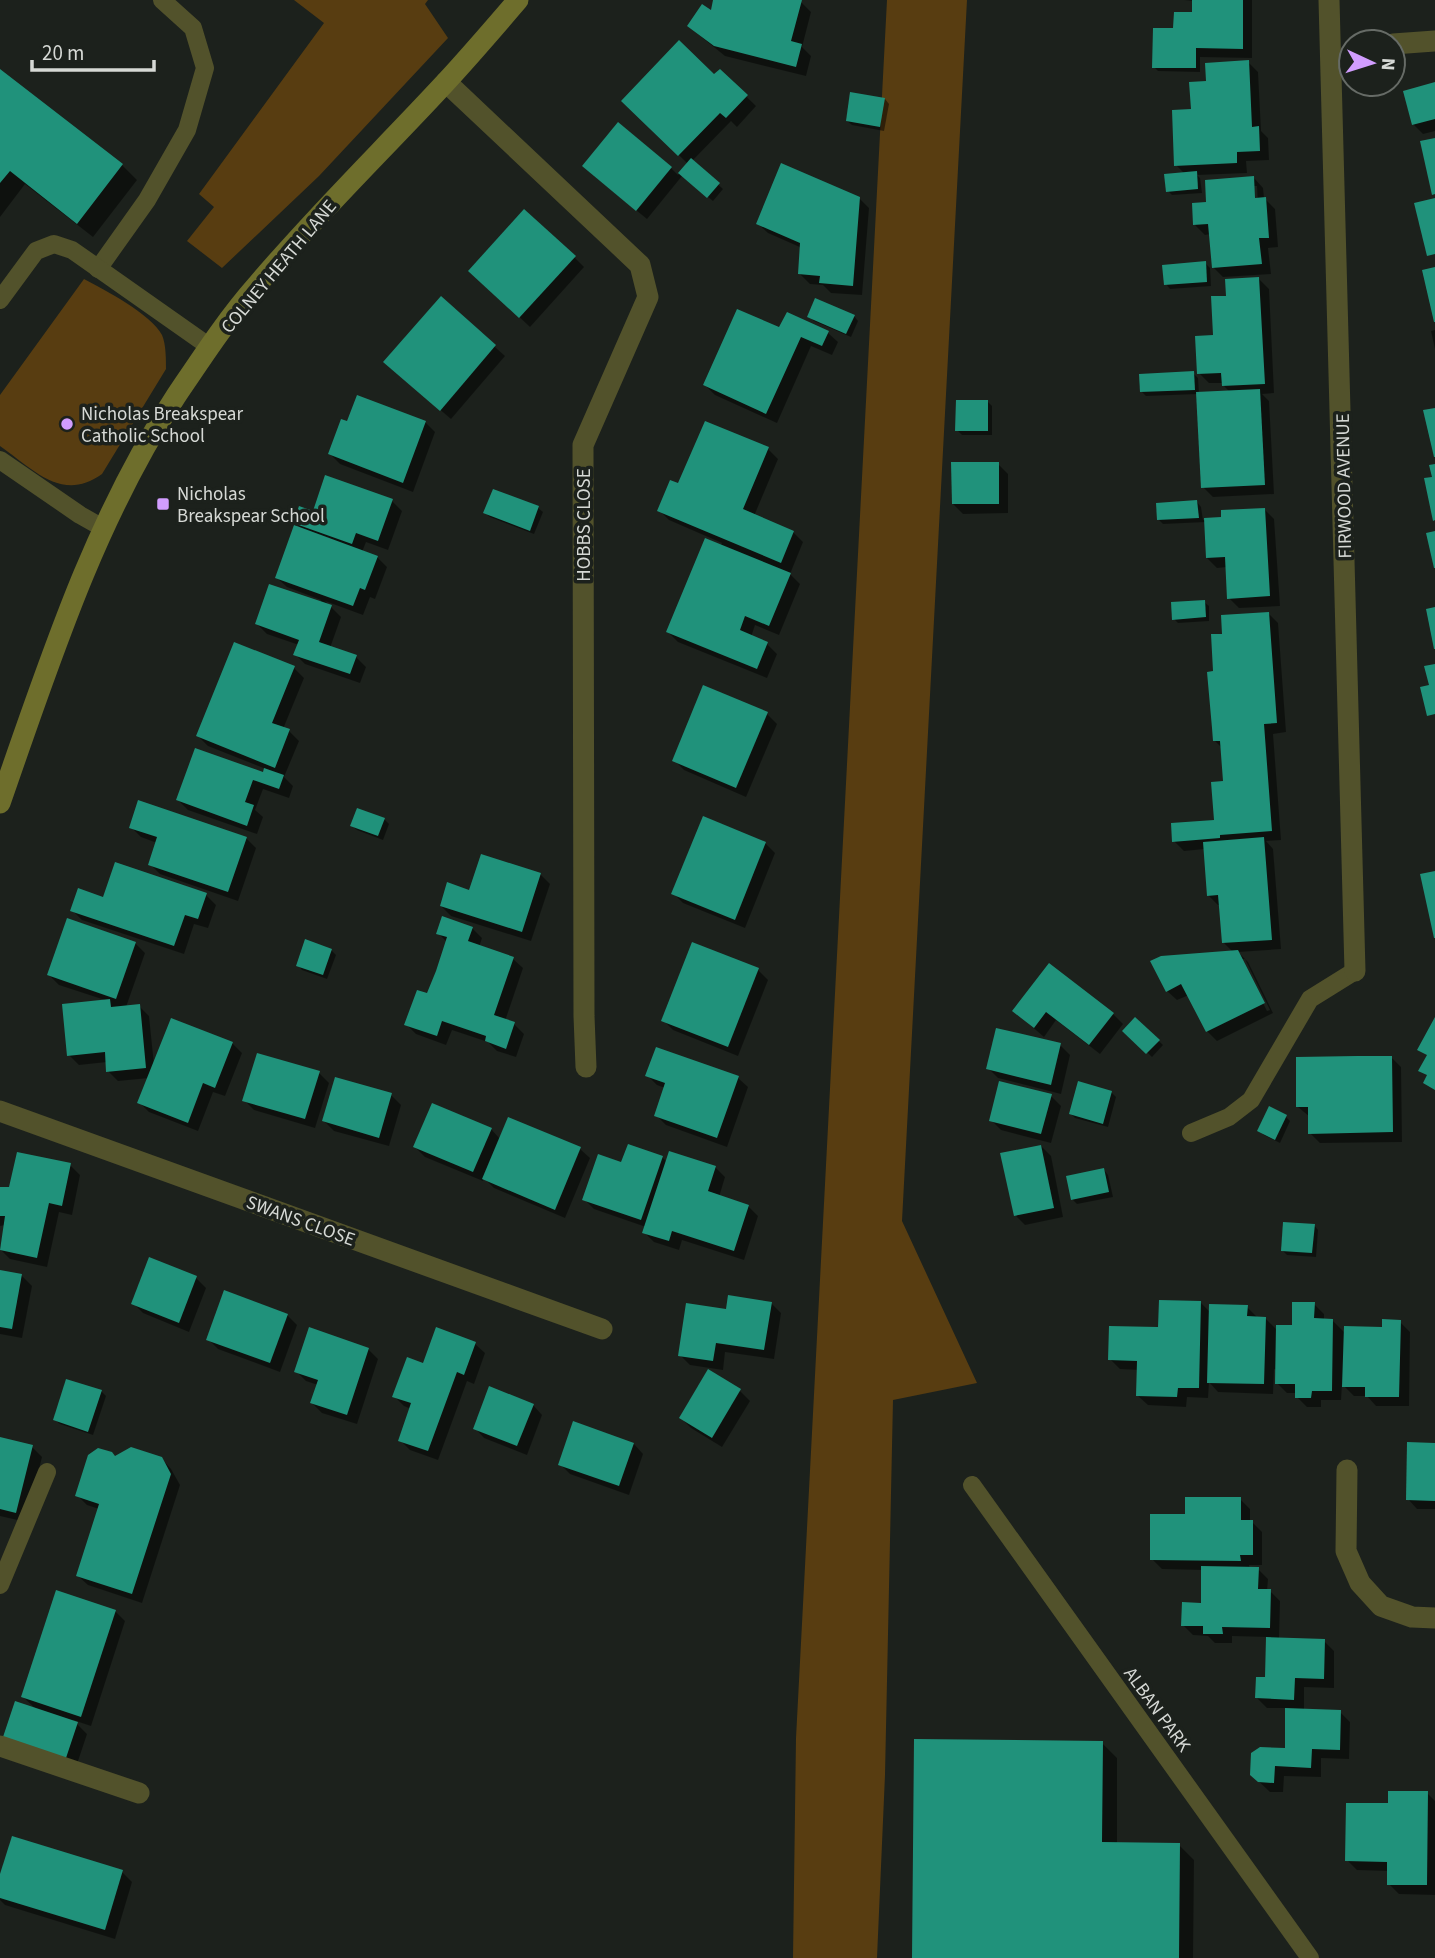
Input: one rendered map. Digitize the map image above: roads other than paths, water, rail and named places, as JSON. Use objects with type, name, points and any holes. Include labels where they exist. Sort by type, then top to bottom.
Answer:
[{"type":"street","name":"COLNEY HEATH LANE","points":[[0,803],[66,614],[103,528],[169,408],[210,348],[272,267],[446,82],[518,0]]},
{"type":"street","name":"FIRWOOD AVENUE","points":[[1329,0],[1337,32]]},
{"type":"street","points":[[1407,43],[1435,41]]},
{"type":"street","name":"HOBBS CLOSE","points":[[446,82],[640,265],[648,297],[583,445],[586,1067]]},
{"type":"street","name":"FIRWOOD AVENUE","points":[[1342,98],[1355,971]]},
{"type":"street","name":"SWANS CLOSE","points":[[0,1111],[601,1329]]},
{"type":"street","points":[[1347,1470],[1346,1551],[1360,1583],[1381,1606],[1412,1616],[1435,1618]]},
{"type":"street","points":[[0,1746],[139,1793]]},
{"type":"lane","points":[[98,269],[147,200],[187,130],[205,68],[193,28],[162,0]]},
{"type":"lane","points":[[0,300],[36,251],[54,244],[72,250],[210,348]]},
{"type":"lane","points":[[0,460],[103,528]]},
{"type":"lane","points":[[1191,1133],[1229,1117],[1251,1100],[1310,999],[1355,971]]},
{"type":"lane","points":[[0,1585],[47,1472]]},
{"type":"lane","name":"ALBAN PARK","points":[[972,1485],[1310,1958]]},
{"type":"place","name":"Nicholas Breakspear Catholic School","points":[[67,424]]},
{"type":"place","name":"Nicholas Breakspear School","points":[[163,504]]}]
